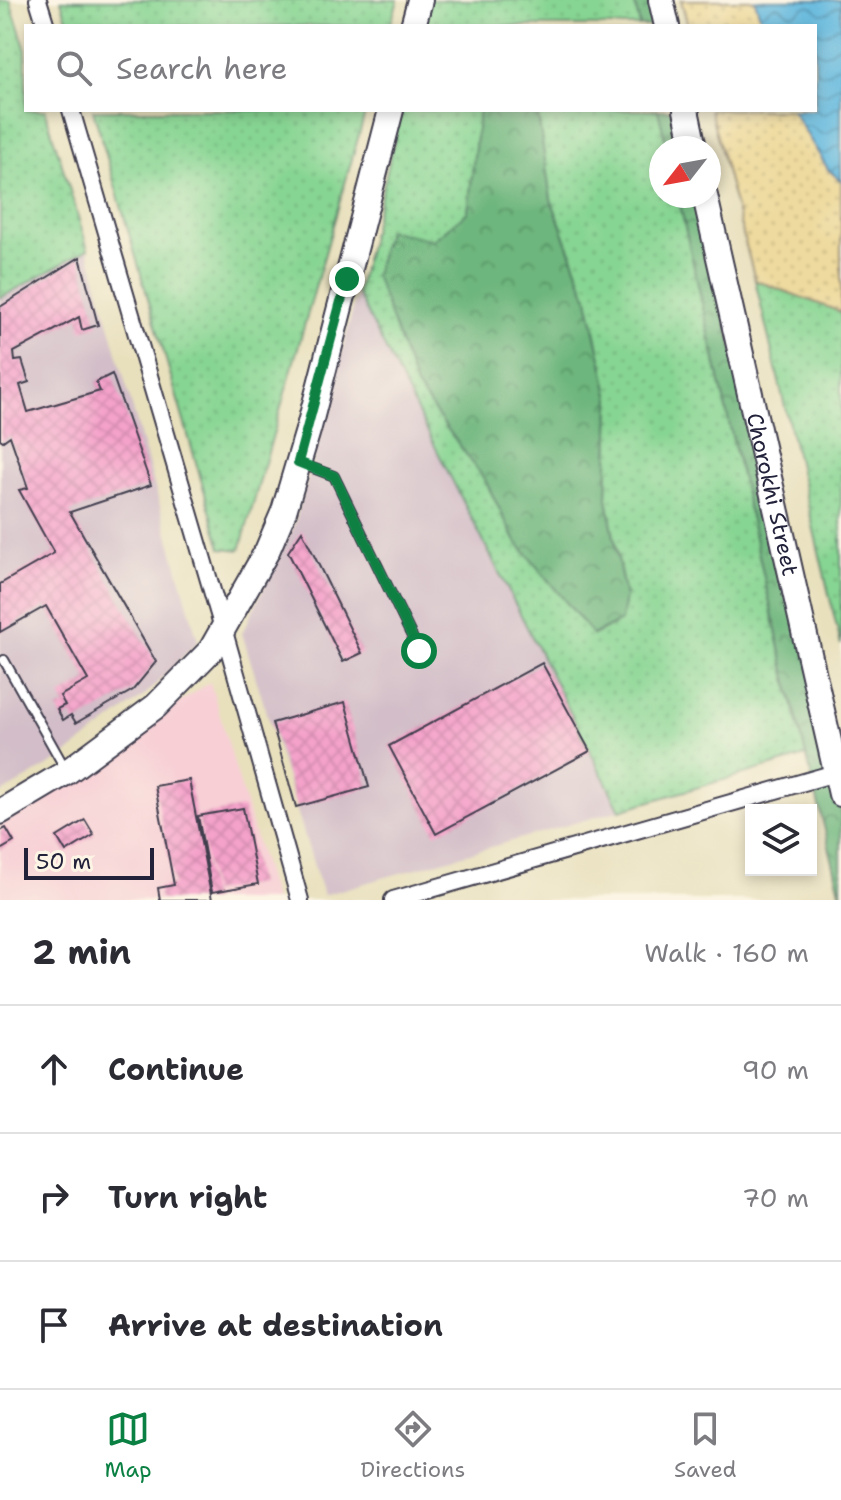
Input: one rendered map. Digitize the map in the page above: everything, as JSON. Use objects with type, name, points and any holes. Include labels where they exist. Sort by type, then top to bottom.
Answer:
[{"type":"street","points":[[38,0],[45,24]]},
{"type":"street","points":[[414,24],[420,0]]},
{"type":"street","points":[[661,0],[667,24]]},
{"type":"street","points":[[72,112],[300,900]]},
{"type":"street","points":[[0,812],[67,772],[156,706],[211,650],[267,551],[284,511],[309,427],[390,112]]},
{"type":"street","points":[[686,112],[691,136]]},
{"type":"street","name":"Chorokhi Street","points":[[708,208],[838,784]]},
{"type":"street","points":[[393,900],[838,784]]},
{"type":"lane","points":[[298,462],[334,476],[419,651]]},
{"type":"lane","points":[[4,660],[67,772]]},
{"type":"shaded area","points":[[88,249],[198,641],[145,695],[61,758],[0,794],[0,298]]},
{"type":"shaded area","points":[[357,293],[620,810],[323,895],[242,633],[294,526]]},
{"type":"shaded area","points":[[210,682],[274,900],[0,900],[0,821]]},
{"type":"green space","points":[[0,0],[10,0],[24,44],[24,112],[46,112],[88,249],[0,298]]},
{"type":"green space","points":[[61,0],[398,0],[391,24],[68,24]]},
{"type":"green space","points":[[430,0],[634,0],[640,24],[424,24]]},
{"type":"green space","points":[[634,0],[649,0],[655,24],[640,24]]},
{"type":"green space","points":[[94,112],[365,112],[240,550],[221,548]]},
{"type":"green space","points":[[402,112],[479,112],[468,212],[433,240],[416,386],[485,480],[515,540],[625,597],[607,499],[610,399],[588,299],[551,199],[537,112],[659,112],[664,136],[649,136],[649,208],[681,208],[806,756],[620,810],[357,293]]},
{"type":"green space","points":[[479,112],[537,112],[551,199],[588,299],[610,399],[607,499],[625,597],[621,621],[593,635],[515,540],[485,480],[416,386],[375,275],[387,230],[433,240],[468,212]]},
{"type":"green space","points":[[658,112],[676,112],[682,136],[664,136]]},
{"type":"green space","points":[[681,208],[699,208],[841,798],[841,895],[784,666]]},
{"type":"green space","points":[[755,280],[841,312],[841,645]]},
{"type":"sand","points":[[681,0],[755,0],[762,24],[687,24]]},
{"type":"sand","points":[[711,112],[793,112],[828,169],[841,181],[841,312],[755,280],[721,152],[721,136],[717,136]]},
{"type":"water","points":[[755,0],[841,0],[841,181],[828,169],[793,112],[817,112],[817,24],[762,24]]},
{"type":"building","points":[[80,257],[98,325],[82,330],[79,317],[14,352],[15,361],[22,360],[29,382],[20,385],[28,412],[100,391],[96,382],[112,374],[151,485],[70,512],[156,662],[133,690],[76,723],[71,715],[63,720],[57,709],[65,705],[60,696],[88,680],[46,606],[0,632],[0,584],[54,553],[19,490],[28,488],[10,436],[3,441],[0,439],[0,307]]},
{"type":"building","points":[[302,531],[362,653],[343,662],[288,552]]},
{"type":"building","points":[[542,663],[590,751],[436,834],[389,746]]},
{"type":"building","points":[[345,702],[369,787],[296,807],[272,723]]},
{"type":"building","points":[[189,780],[212,900],[160,900],[158,888],[174,885],[155,786]]},
{"type":"building","points":[[243,808],[258,884],[212,892],[198,816]]},
{"type":"building","points":[[85,820],[94,835],[66,852],[57,837]]},
{"type":"building","points":[[6,828],[14,842],[0,850],[0,831]]},
{"type":"route","points":[[347,279],[298,462],[334,476],[419,651]]}]
